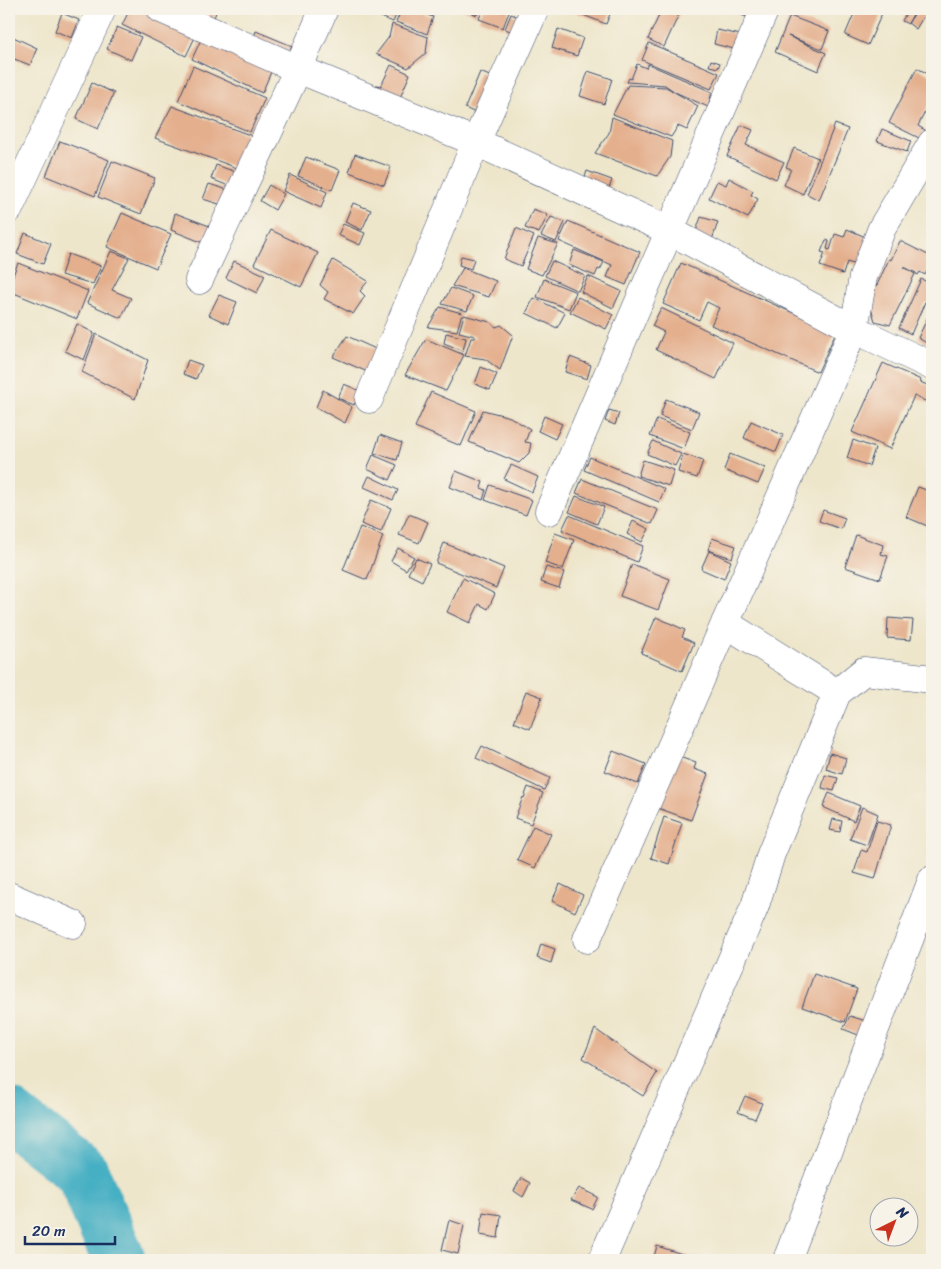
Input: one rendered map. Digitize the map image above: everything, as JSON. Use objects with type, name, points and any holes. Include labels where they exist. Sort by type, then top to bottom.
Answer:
[{"type":"street","points":[[9,209],[102,9]]},
{"type":"street","points":[[161,9],[298,69],[476,142],[670,232],[854,329],[932,366]]},
{"type":"street","points":[[199,280],[298,69],[324,9]]},
{"type":"street","points":[[369,399],[476,142],[535,9]]},
{"type":"street","points":[[549,511],[766,9]]},
{"type":"street","points":[[587,939],[854,329],[863,277],[882,228],[932,142]]},
{"type":"street","points":[[725,623],[837,693]]},
{"type":"street","points":[[602,1260],[755,906],[771,854],[837,693],[864,671],[932,678]]},
{"type":"street","points":[[787,1260],[932,880]]},
{"type":"street","points":[[9,896],[73,924]]},
{"type":"building","points":[[130,9],[156,9],[199,29],[186,56],[122,25]]},
{"type":"building","points":[[178,9],[217,9],[211,27]]},
{"type":"building","points":[[362,9],[399,9],[393,22]]},
{"type":"building","points":[[402,9],[412,9],[433,17],[427,34],[396,22]]},
{"type":"building","points":[[419,9],[436,9],[434,15]]},
{"type":"building","points":[[462,9],[479,9],[477,15]]},
{"type":"building","points":[[483,9],[510,9],[503,28],[479,19]]},
{"type":"building","points":[[568,9],[612,9],[606,24]]},
{"type":"building","points":[[662,9],[672,9],[680,12],[664,47],[648,39]]},
{"type":"building","points":[[727,9],[753,9],[749,18]]},
{"type":"building","points":[[856,9],[878,9],[883,11],[868,45],[845,35]]},
{"type":"building","points":[[908,9],[915,10],[908,24],[902,21]]},
{"type":"building","points":[[918,9],[925,14],[916,29],[908,23]]},
{"type":"building","points":[[62,13],[79,20],[72,38],[55,31]]},
{"type":"building","points":[[511,14],[523,19],[518,34],[505,29]]},
{"type":"building","points":[[790,16],[829,31],[822,49],[788,36],[826,53],[818,71],[775,52]]},
{"type":"building","points":[[392,24],[428,37],[426,53],[408,68],[376,54],[389,37]]},
{"type":"building","points":[[117,27],[141,37],[131,60],[107,49]]},
{"type":"building","points":[[558,29],[583,38],[577,56],[552,48]]},
{"type":"building","points":[[717,30],[741,35],[738,50],[714,44]]},
{"type":"building","points":[[256,31],[292,46],[286,60],[251,45]]},
{"type":"building","points":[[204,33],[274,65],[262,93],[192,59]]},
{"type":"building","points":[[9,35],[37,48],[30,65],[9,57]]},
{"type":"building","points":[[649,43],[719,73],[711,89],[642,60]]},
{"type":"building","points":[[711,60],[720,63],[718,68],[709,66]]},
{"type":"building","points":[[637,64],[646,68],[648,64],[712,92],[708,107],[675,92],[665,85],[627,82],[629,78],[631,79]]},
{"type":"building","points":[[391,65],[410,74],[397,105],[372,95],[376,85],[381,86]]},
{"type":"building","points":[[193,66],[265,98],[250,132],[178,101]]},
{"type":"building","points":[[917,68],[932,76],[932,98],[918,126],[925,130],[921,139],[889,123]]},
{"type":"building","points":[[588,71],[612,79],[604,104],[580,96]]},
{"type":"building","points":[[480,72],[497,79],[482,116],[465,108]]},
{"type":"building","points":[[92,83],[114,93],[98,129],[76,119]]},
{"type":"building","points":[[628,85],[666,87],[698,106],[687,130],[678,126],[671,137],[613,114]]},
{"type":"building","points":[[172,106],[255,137],[240,169],[155,138]]},
{"type":"building","points":[[612,117],[672,141],[670,157],[657,176],[595,153],[609,133]]},
{"type":"building","points":[[835,124],[848,129],[819,200],[807,194]]},
{"type":"building","points":[[741,125],[753,130],[746,145],[784,162],[776,179],[727,156]]},
{"type":"building","points":[[882,129],[911,141],[907,152],[877,141]]},
{"type":"building","points":[[60,141],[109,160],[95,196],[46,176]]},
{"type":"building","points":[[794,148],[818,158],[803,194],[784,185],[791,169],[786,167]]},
{"type":"building","points":[[355,154],[391,167],[384,185],[349,172]]},
{"type":"building","points":[[306,157],[340,170],[332,190],[298,176]]},
{"type":"building","points":[[112,161],[155,178],[141,214],[98,197]]},
{"type":"building","points":[[216,165],[236,172],[229,186],[211,179]]},
{"type":"building","points":[[587,171],[612,180],[606,197],[581,188]]},
{"type":"building","points":[[290,175],[327,192],[321,208],[283,191]]},
{"type":"building","points":[[729,178],[753,191],[751,195],[758,199],[748,218],[709,198],[717,181],[726,185]]},
{"type":"building","points":[[209,184],[228,190],[222,205],[203,199]]},
{"type":"building","points":[[269,185],[284,194],[275,210],[260,201]]},
{"type":"building","points":[[353,203],[371,210],[362,230],[345,222]]},
{"type":"building","points":[[533,209],[548,215],[539,233],[525,228]]},
{"type":"building","points":[[122,213],[171,234],[156,268],[107,247]]},
{"type":"building","points":[[175,213],[212,227],[206,244],[171,230]]},
{"type":"building","points":[[551,217],[565,222],[556,242],[541,236]]},
{"type":"building","points":[[701,217],[718,222],[712,240],[695,234]]},
{"type":"building","points":[[568,221],[640,252],[626,285],[607,277],[612,265],[559,241]]},
{"type":"building","points":[[343,224],[365,233],[360,245],[338,235]]},
{"type":"building","points":[[516,228],[534,236],[521,266],[504,259]]},
{"type":"building","points":[[847,229],[870,239],[860,266],[847,262],[843,274],[820,266],[825,253],[821,252],[826,240],[829,241],[827,249],[830,250],[835,234],[844,237]]},
{"type":"building","points":[[271,230],[318,253],[301,287],[254,264]]},
{"type":"building","points":[[25,233],[51,244],[43,264],[17,254]]},
{"type":"building","points":[[538,238],[558,244],[542,275],[526,269]]},
{"type":"building","points":[[900,241],[932,257],[932,260],[925,275],[920,272],[918,275],[904,267],[915,274],[890,325],[875,321],[869,302],[889,259],[891,260]]},
{"type":"building","points":[[574,250],[604,262],[595,276],[569,265]]},
{"type":"building","points":[[111,251],[129,258],[112,290],[131,298],[121,318],[87,303]]},
{"type":"building","points":[[68,254],[101,266],[93,284],[61,275]]},
{"type":"building","points":[[461,256],[474,259],[471,269],[459,265]]},
{"type":"building","points":[[333,260],[368,281],[360,291],[365,296],[353,314],[324,299],[328,292],[320,285]]},
{"type":"building","points":[[234,261],[265,275],[257,293],[226,278]]},
{"type":"building","points":[[552,261],[585,276],[578,291],[545,276]]},
{"type":"building","points":[[18,263],[88,291],[77,319],[9,291],[9,285]]},
{"type":"building","points":[[681,263],[836,332],[818,372],[711,325],[719,308],[707,302],[699,320],[663,304]]},
{"type":"building","points":[[463,268],[496,281],[489,297],[452,286]]},
{"type":"building","points":[[588,276],[621,291],[613,308],[581,292]]},
{"type":"building","points":[[544,279],[576,292],[569,309],[537,297]]},
{"type":"building","points":[[921,279],[932,284],[932,301],[930,305],[925,302],[911,334],[899,328]]},
{"type":"building","points":[[451,288],[473,296],[467,311],[442,304]]},
{"type":"building","points":[[219,295],[237,302],[228,324],[209,315]]},
{"type":"building","points":[[578,297],[613,315],[606,329],[570,312]]},
{"type":"building","points":[[534,298],[565,313],[557,328],[526,313]]},
{"type":"building","points":[[440,307],[462,313],[457,331],[428,327]]},
{"type":"building","points":[[661,308],[733,343],[716,379],[656,350],[664,332],[652,326]]},
{"type":"building","points":[[932,308],[932,346],[918,338]]},
{"type":"building","points":[[464,315],[490,322],[496,327],[501,325],[513,335],[500,370],[485,359],[465,356],[471,338],[475,338],[475,336],[459,332]]},
{"type":"building","points":[[77,324],[94,333],[84,360],[65,351]]},
{"type":"building","points":[[446,333],[466,338],[463,351],[444,343]]},
{"type":"building","points":[[96,334],[148,360],[135,399],[82,372]]},
{"type":"building","points":[[347,336],[380,351],[370,373],[333,357]]},
{"type":"building","points":[[426,339],[464,355],[446,391],[405,375]]},
{"type":"building","points":[[570,357],[591,365],[587,379],[565,372]]},
{"type":"building","points":[[188,360],[202,365],[196,379],[183,374]]},
{"type":"building","points":[[883,363],[932,387],[932,404],[914,396],[890,449],[852,432]]},
{"type":"building","points":[[481,367],[497,374],[490,390],[475,384]]},
{"type":"building","points":[[344,384],[360,391],[354,405],[338,398]]},
{"type":"building","points":[[323,390],[352,407],[345,423],[316,407]]},
{"type":"building","points":[[431,392],[476,411],[461,446],[415,427]]},
{"type":"building","points":[[666,399],[699,412],[692,429],[660,416]]},
{"type":"building","points":[[483,410],[510,417],[530,429],[525,442],[531,443],[529,453],[519,463],[469,442]]},
{"type":"building","points":[[609,410],[619,413],[615,425],[605,421]]},
{"type":"building","points":[[544,416],[562,424],[555,439],[538,431]]},
{"type":"building","points":[[657,419],[690,432],[684,449],[650,436]]},
{"type":"building","points":[[751,421],[783,435],[776,452],[744,438]]},
{"type":"building","points":[[380,435],[402,443],[397,460],[374,453]]},
{"type":"building","points":[[853,440],[875,448],[869,466],[847,458]]},
{"type":"building","points":[[653,441],[681,454],[675,466],[647,454]]},
{"type":"building","points":[[683,454],[703,461],[697,478],[678,472]]},
{"type":"building","points":[[730,454],[765,468],[758,484],[724,470]]},
{"type":"building","points":[[373,455],[397,465],[390,480],[367,469]]},
{"type":"building","points":[[590,457],[665,489],[659,502],[584,470]]},
{"type":"building","points":[[643,460],[674,470],[669,486],[638,476]]},
{"type":"building","points":[[511,465],[538,477],[532,492],[504,479]]},
{"type":"building","points":[[456,471],[483,482],[481,488],[486,490],[483,500],[450,487]]},
{"type":"building","points":[[369,476],[398,490],[393,500],[364,487]]},
{"type":"building","points":[[582,479],[658,510],[652,524],[576,493]]},
{"type":"building","points":[[490,485],[532,500],[526,515],[485,500]]},
{"type":"building","points":[[918,487],[932,492],[932,528],[906,517]]},
{"type":"building","points":[[576,496],[604,507],[597,524],[569,512]]},
{"type":"building","points":[[371,500],[391,508],[381,532],[361,524]]},
{"type":"building","points":[[823,510],[845,518],[841,529],[819,521]]},
{"type":"building","points":[[409,514],[428,522],[419,543],[399,535]]},
{"type":"building","points":[[569,515],[643,546],[637,562],[562,530]]},
{"type":"building","points":[[633,521],[649,529],[642,542],[627,534]]},
{"type":"building","points":[[360,527],[383,536],[367,580],[343,570]]},
{"type":"building","points":[[555,533],[574,540],[563,569],[545,563]]},
{"type":"building","points":[[856,535],[883,545],[881,554],[888,556],[880,579],[845,567]]},
{"type":"building","points":[[712,538],[736,546],[732,558],[708,550]]},
{"type":"building","points":[[444,543],[504,568],[496,588],[436,563]]},
{"type":"building","points":[[398,548],[414,557],[406,570],[391,561]]},
{"type":"building","points":[[709,551],[731,561],[724,579],[701,569]]},
{"type":"building","points":[[416,558],[430,564],[422,581],[408,574]]},
{"type":"building","points":[[632,564],[670,579],[658,610],[620,596]]},
{"type":"building","points":[[546,567],[564,572],[559,588],[541,582]]},
{"type":"building","points":[[463,578],[495,594],[488,609],[479,604],[470,623],[447,612]]},
{"type":"building","points":[[656,617],[685,630],[682,637],[694,643],[682,671],[641,653]]},
{"type":"building","points":[[888,618],[913,620],[911,640],[887,638]]},
{"type":"building","points":[[526,691],[542,697],[530,729],[514,722]]},
{"type":"building","points":[[482,746],[550,778],[544,790],[476,758]]},
{"type":"building","points":[[613,751],[646,764],[638,784],[605,771]]},
{"type":"building","points":[[830,753],[846,758],[842,774],[826,769]]},
{"type":"building","points":[[674,755],[696,763],[694,769],[708,774],[691,820],[655,807]]},
{"type":"building","points":[[825,775],[838,778],[834,791],[822,788]]},
{"type":"building","points":[[528,787],[543,793],[531,824],[515,818]]},
{"type":"building","points":[[829,793],[860,806],[854,821],[823,807]]},
{"type":"building","points":[[862,807],[878,814],[867,845],[850,839]]},
{"type":"building","points":[[664,817],[682,823],[669,864],[651,858]]},
{"type":"building","points":[[833,819],[842,821],[840,832],[830,830]]},
{"type":"building","points":[[877,821],[891,825],[875,879],[854,873],[861,850],[867,852]]},
{"type":"building","points":[[533,826],[551,834],[535,868],[517,860]]},
{"type":"building","points":[[560,884],[583,895],[575,912],[552,901]]},
{"type":"building","points":[[541,944],[555,949],[551,963],[537,958]]},
{"type":"building","points":[[814,974],[857,989],[845,1022],[802,1007]]},
{"type":"building","points":[[850,1016],[866,1021],[861,1036],[843,1029]]},
{"type":"building","points":[[595,1029],[657,1073],[643,1096],[583,1058]]},
{"type":"building","points":[[745,1096],[762,1103],[755,1119],[738,1112]]},
{"type":"building","points":[[521,1178],[530,1183],[523,1197],[514,1191]]},
{"type":"building","points":[[579,1188],[598,1197],[592,1209],[571,1200]]},
{"type":"building","points":[[483,1212],[501,1215],[498,1238],[480,1235]]},
{"type":"building","points":[[449,1220],[464,1225],[458,1254],[442,1250]]},
{"type":"building","points":[[657,1246],[701,1260],[653,1260]]},
{"type":"waterway","points":[[9,1115],[82,1172],[119,1260]]}]
